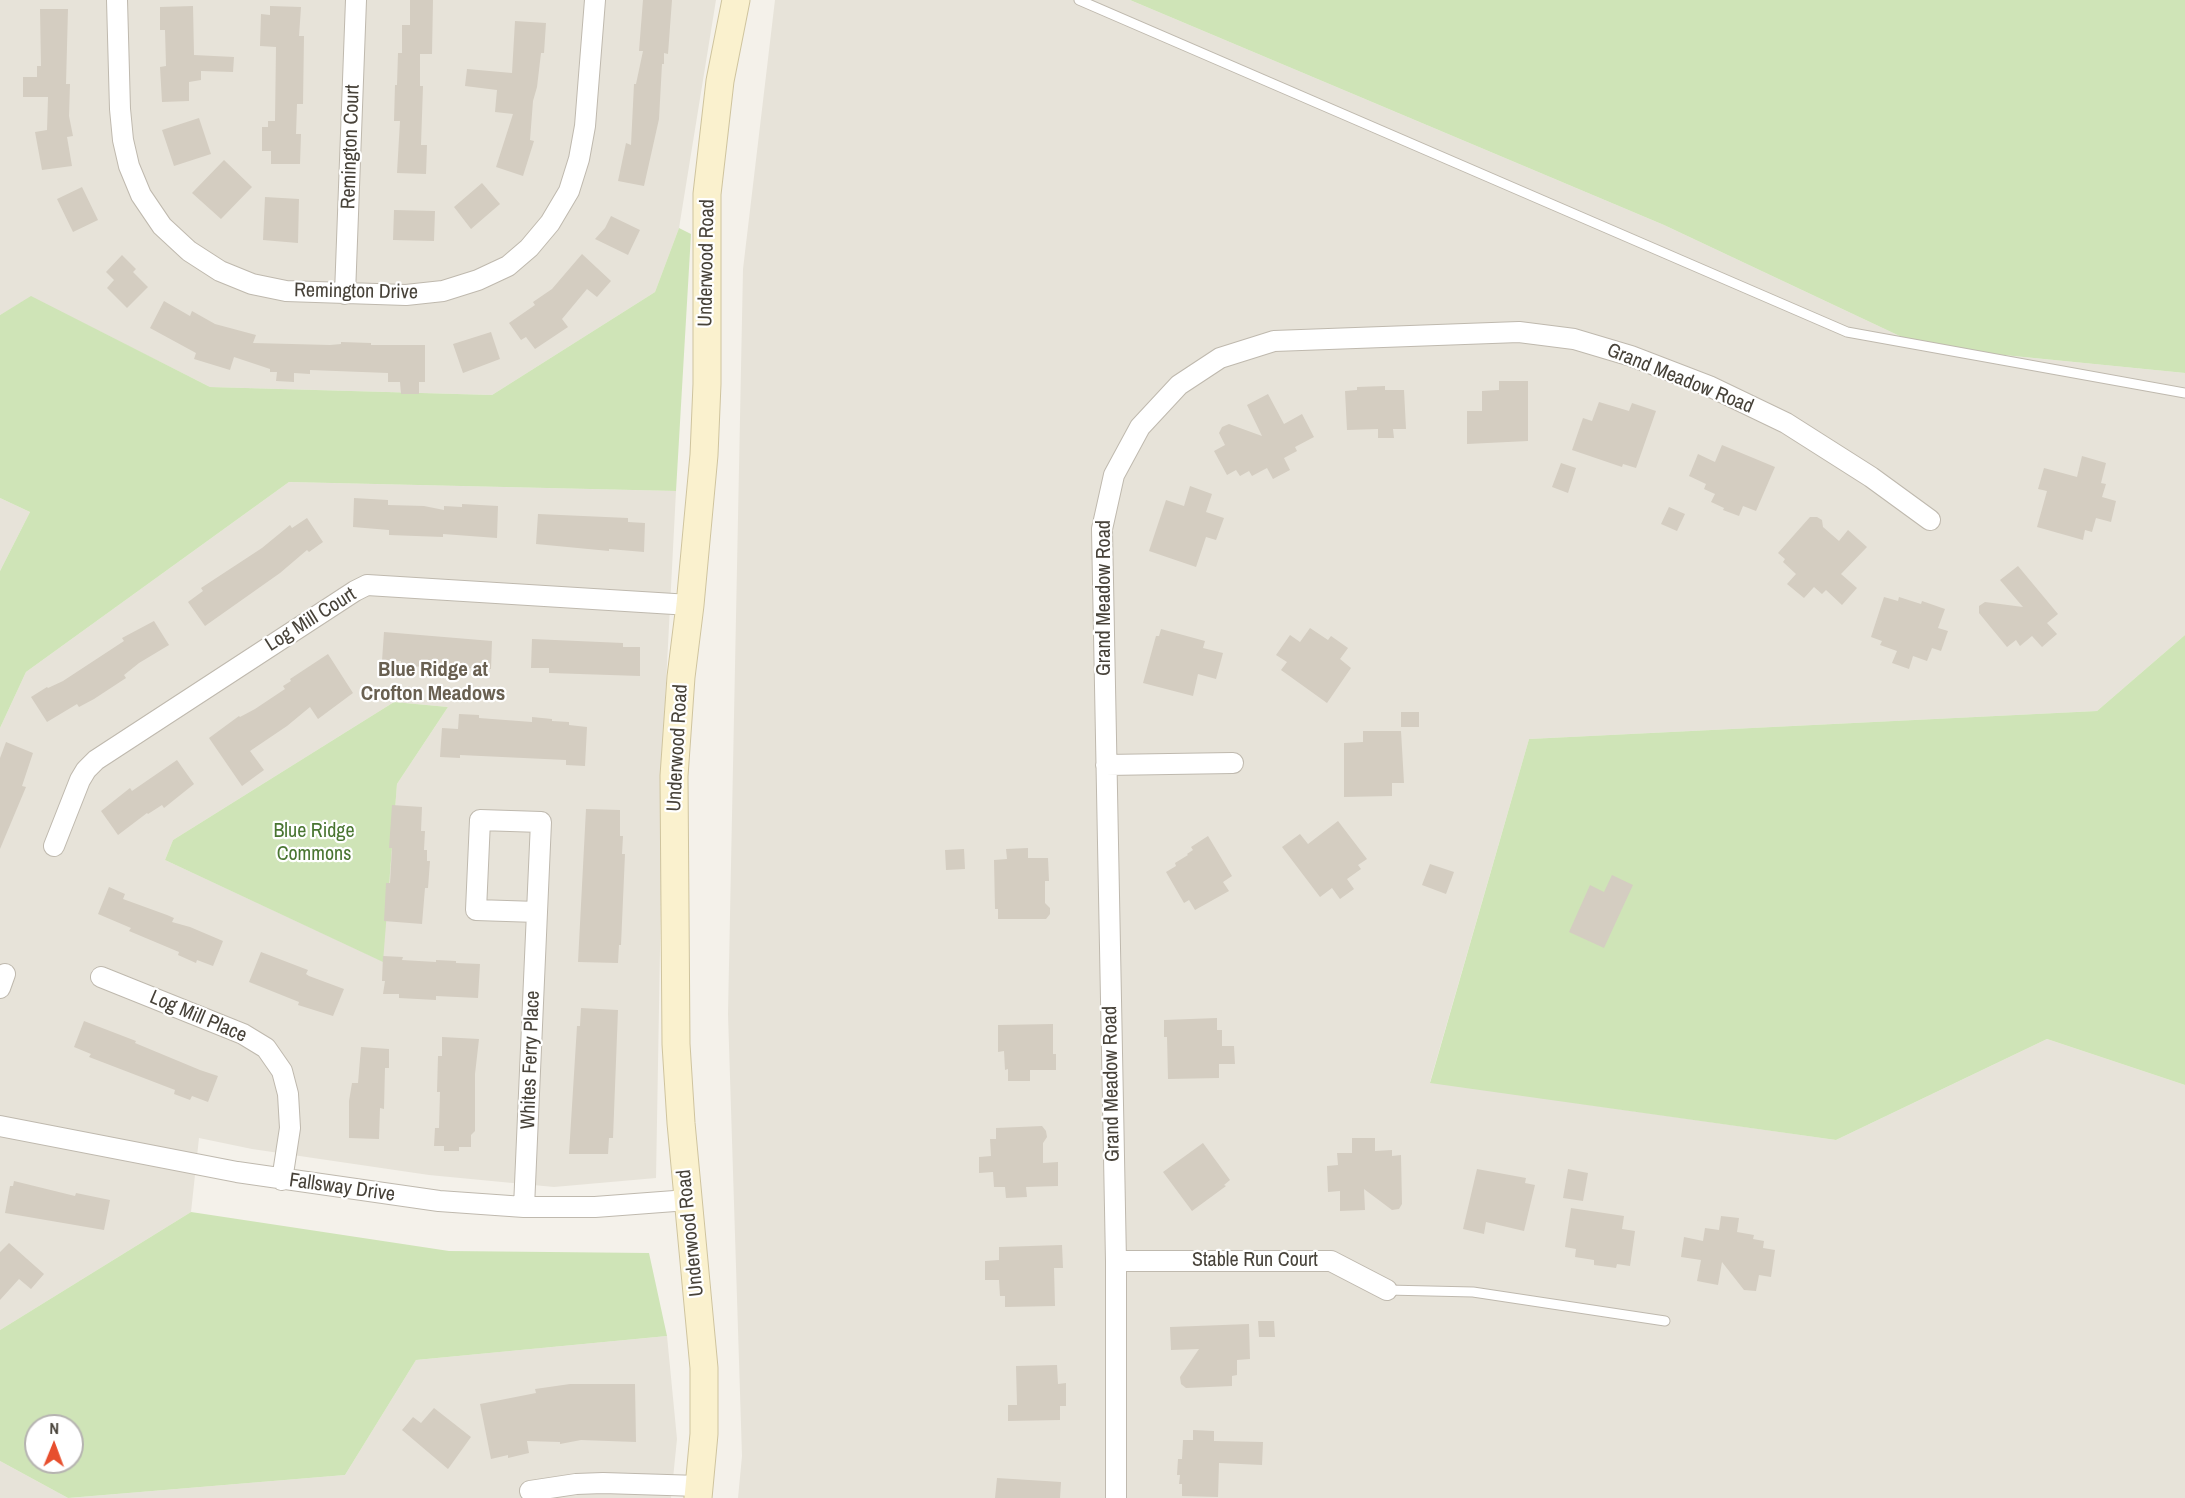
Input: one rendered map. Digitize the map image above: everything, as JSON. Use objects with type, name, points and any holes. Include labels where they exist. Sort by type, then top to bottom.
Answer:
[{"type":"street","name":"Remington Drive","points":[[117,0],[123,140],[129,166],[141,195],[162,226],[197,256],[220,271],[252,284],[286,291],[406,296],[443,291],[478,280],[508,266],[529,248],[550,223],[568,191],[579,159],[585,126],[595,0]]},
{"type":"street","name":"Remington Court","points":[[345,294],[356,0]]},
{"type":"street","name":"Underwood Road","points":[[699,1492],[704,1434],[704,1368],[676,1044],[674,776],[681,677],[704,454],[707,194],[720,81],[736,0]]},
{"type":"street","name":"Grand Meadow Road","points":[[1116,1498],[1116,1261],[1102,529],[1114,475],[1140,427],[1179,385],[1220,358],[1274,341],[1519,332],[1574,339],[1632,356],[1698,382],[1786,423],[1871,477],[1930,520]]},
{"type":"street","name":"Log Mill Court","points":[[54,846],[80,780],[96,760],[345,597],[368,585],[690,605]]},
{"type":"street","points":[[1106,765],[1233,763]]},
{"type":"street","name":"Whites Ferry Place","points":[[524,1207],[541,822],[480,820],[476,910],[537,912]]},
{"type":"street","name":"Log Mill Place","points":[[101,977],[243,1034],[266,1048],[282,1071],[288,1095],[290,1128],[282,1180]]},
{"type":"street","name":"Fallsway Drive","points":[[0,1126],[282,1180],[439,1201],[524,1207],[595,1207],[688,1200]]},
{"type":"street","name":"Stable Run Court","points":[[1116,1261],[1331,1261],[1387,1290]]},
{"type":"street","points":[[530,1491],[576,1484],[603,1483],[699,1492]]},
{"type":"lane","points":[[1079,0],[1847,332],[2185,393]]},
{"type":"lane","points":[[1387,1290],[1473,1292],[1665,1321]]},
{"type":"shaded area","points":[[0,0],[716,0],[679,228],[655,292],[492,395],[210,387],[31,297],[0,315]]},
{"type":"shaded area","points":[[775,0],[1130,0],[1664,225],[1923,347],[2185,373],[2185,635],[2097,711],[1529,739],[1430,1082],[1836,1140],[2047,1039],[2185,1085],[2185,1498],[738,1498],[742,1456],[728,1014],[743,269]]},
{"type":"shaded area","points":[[289,482],[676,491],[664,722],[656,1178],[554,1187],[429,1175],[252,1149],[199,1138],[191,1212],[0,1330],[0,728],[26,672]],"holes":[[[394,702],[448,707],[397,784],[382,961],[165,860],[173,840]]]},
{"type":"shaded area","points":[[0,498],[30,512],[0,571]]},
{"type":"shaded area","points":[[667,1336],[677,1439],[671,1498],[68,1498],[345,1475],[416,1360]]},
{"type":"shaded area","points":[[0,1461],[68,1498],[0,1498]]},
{"type":"green space","points":[[1130,0],[2185,0],[2185,373],[1923,347],[1664,225]]},
{"type":"green space","points":[[679,228],[691,234],[676,491],[289,482],[26,672],[0,728],[0,571],[30,512],[0,498],[0,315],[31,296],[210,387],[492,395],[655,292]]},
{"type":"green space","points":[[2185,635],[2185,1085],[2047,1039],[1836,1140],[1430,1083],[1529,739],[2097,711]]},
{"type":"green space","name":"Blue Ridge Commons","points":[[394,702],[448,707],[397,784],[383,962],[165,860],[173,840]]},
{"type":"green space","points":[[191,1212],[449,1251],[649,1253],[667,1336],[416,1360],[345,1475],[68,1498],[0,1461],[0,1330]]},
{"type":"building","points":[[410,0],[433,0],[432,54],[420,54],[420,86],[423,86],[421,145],[427,145],[426,174],[397,173],[400,121],[394,121],[395,85],[397,85],[398,53],[402,53],[402,25],[410,25]]},
{"type":"building","points":[[643,0],[672,0],[668,54],[664,53],[664,64],[662,64],[659,119],[644,186],[618,181],[626,143],[631,145],[634,84],[636,84],[643,51],[639,51]]},
{"type":"building","points":[[193,6],[194,55],[234,57],[233,72],[201,71],[201,80],[189,82],[189,101],[162,102],[160,67],[166,66],[165,30],[160,30],[160,7]]},
{"type":"building","points":[[270,6],[301,7],[299,36],[304,36],[303,104],[297,104],[296,134],[301,134],[300,164],[271,164],[271,151],[262,151],[262,127],[268,127],[268,121],[275,121],[276,47],[260,46],[261,14],[270,15]]},
{"type":"building","points":[[40,9],[68,9],[66,84],[70,84],[69,116],[73,136],[67,137],[72,166],[42,170],[35,132],[47,130],[48,97],[23,97],[23,77],[37,77],[37,66],[41,66]]},
{"type":"building","points":[[515,21],[546,23],[544,53],[541,53],[533,101],[530,140],[534,141],[523,176],[496,167],[513,114],[495,112],[497,90],[465,86],[467,69],[512,73]]},
{"type":"building","points":[[199,118],[211,154],[174,166],[162,130]]},
{"type":"building","points":[[224,160],[252,187],[221,219],[192,193]]},
{"type":"building","points":[[482,183],[500,204],[471,229],[454,207]]},
{"type":"building","points":[[82,187],[98,220],[73,232],[57,199]]},
{"type":"building","points":[[265,197],[299,199],[298,243],[263,240]]},
{"type":"building","points":[[394,210],[435,211],[434,241],[393,240]]},
{"type":"building","points":[[611,216],[640,230],[628,255],[595,239],[605,228]]},
{"type":"building","points":[[582,254],[611,281],[597,297],[587,289],[562,319],[568,327],[535,349],[526,337],[521,340],[509,323],[535,305],[533,302],[552,289]]},
{"type":"building","points":[[122,255],[136,269],[133,272],[148,287],[127,308],[107,288],[114,280],[106,272]]},
{"type":"building","points":[[164,301],[190,316],[192,311],[215,324],[256,335],[253,343],[330,345],[341,344],[341,342],[371,343],[371,345],[425,345],[425,382],[419,382],[419,394],[401,394],[400,382],[388,382],[388,373],[310,370],[310,374],[294,373],[294,382],[276,381],[277,372],[270,372],[270,369],[234,357],[230,370],[194,359],[196,353],[150,328]]},
{"type":"building","points":[[491,332],[500,359],[463,373],[453,344]]},
{"type":"building","points":[[1499,381],[1528,381],[1528,441],[1467,444],[1467,411],[1482,411],[1482,391],[1499,390]]},
{"type":"building","points":[[1385,386],[1385,390],[1404,390],[1406,429],[1393,429],[1394,438],[1378,438],[1378,429],[1347,430],[1345,391],[1357,390],[1357,387]]},
{"type":"building","points":[[1268,394],[1284,424],[1302,414],[1314,437],[1295,447],[1297,451],[1284,458],[1290,470],[1273,479],[1267,468],[1252,476],[1249,471],[1240,476],[1236,470],[1227,475],[1214,451],[1225,445],[1219,433],[1222,427],[1229,424],[1262,436],[1247,405]]},
{"type":"building","points":[[1599,402],[1629,411],[1632,403],[1656,411],[1636,468],[1623,464],[1622,467],[1572,450],[1583,418],[1592,421]]},
{"type":"building","points":[[1722,445],[1775,467],[1756,511],[1743,506],[1739,516],[1723,510],[1724,508],[1711,502],[1715,494],[1704,489],[1706,484],[1689,476],[1698,454],[1715,462]]},
{"type":"building","points":[[2082,456],[2106,463],[2101,483],[2106,484],[2102,497],[2116,501],[2111,522],[2096,518],[2092,532],[2085,530],[2083,540],[2037,527],[2047,491],[2038,489],[2044,468],[2077,477]]},
{"type":"building","points":[[1561,463],[1576,468],[1568,493],[1552,487]]},
{"type":"building","points":[[1190,486],[1212,494],[1206,512],[1224,518],[1216,540],[1206,537],[1196,567],[1149,551],[1166,500],[1184,506]]},
{"type":"building","points":[[354,498],[388,500],[388,505],[424,506],[444,510],[444,506],[462,507],[462,504],[498,506],[497,538],[443,534],[443,537],[389,535],[389,530],[353,527]]},
{"type":"building","points":[[1669,507],[1685,514],[1677,531],[1661,524]]},
{"type":"building","points":[[538,514],[628,518],[628,522],[645,523],[644,552],[536,544]]},
{"type":"building","points":[[1810,517],[1822,520],[1823,527],[1839,541],[1848,530],[1867,547],[1841,574],[1857,588],[1842,605],[1826,590],[1822,594],[1814,587],[1804,598],[1787,584],[1796,574],[1783,562],[1785,559],[1778,553]]},
{"type":"building","points":[[307,518],[323,542],[309,552],[307,550],[280,573],[205,626],[188,602],[203,591],[201,588],[262,548],[290,525],[292,528]]},
{"type":"building","points":[[2018,566],[2058,614],[2047,623],[2057,634],[2042,647],[2032,636],[2020,646],[2016,640],[2007,647],[1979,613],[1979,606],[1985,602],[2023,607],[2000,580]]},
{"type":"building","points":[[1884,597],[1898,601],[1899,597],[1921,604],[1922,601],[1945,609],[1938,628],[1948,631],[1941,651],[1932,648],[1927,661],[1913,656],[1909,669],[1892,663],[1897,651],[1880,645],[1882,641],[1871,637]]},
{"type":"building","points":[[154,621],[169,645],[139,663],[124,675],[126,678],[94,699],[79,707],[77,704],[47,722],[31,697],[63,681],[124,641],[122,638]]},
{"type":"building","points":[[1310,628],[1328,640],[1331,636],[1348,648],[1340,659],[1351,668],[1327,703],[1281,670],[1287,662],[1276,655],[1290,635],[1300,642]]},
{"type":"building","points":[[1161,629],[1205,641],[1203,648],[1223,653],[1216,679],[1198,674],[1193,696],[1143,683],[1156,636],[1159,636]]},
{"type":"building","points":[[384,632],[492,641],[491,669],[401,666],[401,661],[382,661]]},
{"type":"building","points":[[532,639],[623,643],[623,647],[640,647],[640,676],[549,673],[549,668],[531,668]]},
{"type":"building","points":[[328,654],[353,693],[318,719],[310,707],[250,751],[264,770],[242,786],[209,738],[239,716],[255,709],[285,689],[283,686],[291,681],[290,679]]},
{"type":"building","points":[[1401,712],[1419,712],[1419,727],[1401,727]]},
{"type":"building","points":[[459,714],[532,722],[532,717],[552,719],[552,721],[569,722],[569,725],[587,727],[585,766],[566,765],[566,760],[460,755],[460,758],[440,757],[442,728],[458,729]]},
{"type":"building","points":[[1363,731],[1401,731],[1404,783],[1392,783],[1392,796],[1344,797],[1344,743],[1363,742]]},
{"type":"building","points":[[6,742],[33,753],[22,786],[26,787],[0,849],[0,758]]},
{"type":"building","points":[[177,760],[194,784],[164,808],[162,805],[147,813],[118,835],[101,811],[130,788],[132,791]]},
{"type":"building","points":[[392,805],[422,807],[421,831],[425,831],[424,850],[427,850],[427,861],[430,861],[422,924],[384,921],[386,883],[390,883],[392,848],[389,848]]},
{"type":"building","points":[[586,809],[620,810],[620,836],[623,836],[622,854],[625,854],[621,945],[619,945],[618,963],[578,962]]},
{"type":"building","points":[[1338,821],[1367,859],[1358,865],[1361,869],[1347,879],[1354,889],[1340,899],[1332,888],[1320,897],[1282,847],[1300,834],[1308,844]]},
{"type":"building","points":[[1208,836],[1232,876],[1223,882],[1229,891],[1195,910],[1189,900],[1184,903],[1166,872],[1193,850],[1191,847]]},
{"type":"building","points":[[1028,848],[1028,858],[1048,858],[1049,881],[1045,881],[1045,903],[1050,908],[1050,914],[1046,919],[998,919],[998,909],[995,909],[994,860],[1007,859],[1006,849]]},
{"type":"building","points":[[964,849],[965,869],[946,870],[945,850]]},
{"type":"building","points":[[1430,864],[1454,872],[1446,894],[1422,885]]},
{"type":"building","points":[[1612,875],[1633,885],[1604,948],[1569,932],[1590,885],[1604,892]]},
{"type":"building","points":[[109,887],[125,894],[123,899],[167,915],[174,918],[172,922],[223,941],[213,966],[197,960],[196,963],[178,955],[179,952],[129,931],[131,928],[98,914]]},
{"type":"building","points":[[261,952],[308,970],[306,974],[309,976],[344,989],[333,1016],[298,1005],[299,1002],[249,982]]},
{"type":"building","points":[[383,956],[403,957],[402,960],[480,964],[478,998],[436,996],[436,1000],[399,998],[399,994],[383,994],[385,981],[382,981]]},
{"type":"building","points":[[581,1008],[618,1010],[613,1138],[609,1138],[608,1154],[569,1154],[577,1026],[580,1026]]},
{"type":"building","points":[[1217,1018],[1217,1030],[1222,1030],[1222,1046],[1234,1046],[1235,1064],[1219,1064],[1219,1078],[1168,1079],[1167,1037],[1164,1037],[1164,1020]]},
{"type":"building","points":[[84,1021],[218,1076],[208,1102],[192,1096],[190,1100],[174,1094],[175,1090],[89,1057],[91,1054],[74,1047]]},
{"type":"building","points":[[1053,1024],[1053,1054],[1056,1054],[1056,1070],[1030,1070],[1030,1081],[1008,1081],[1004,1051],[998,1052],[998,1025]]},
{"type":"building","points":[[442,1037],[479,1039],[475,1074],[475,1131],[471,1135],[471,1147],[459,1147],[459,1151],[444,1151],[444,1146],[434,1146],[435,1128],[439,1128],[438,1056],[442,1056]]},
{"type":"building","points":[[361,1047],[389,1049],[389,1068],[385,1068],[384,1109],[380,1108],[379,1139],[349,1138],[349,1101],[352,1083],[358,1083]]},
{"type":"building","points":[[1042,1126],[1047,1137],[1043,1143],[1043,1163],[1058,1162],[1058,1186],[1026,1187],[1027,1197],[1006,1198],[1005,1187],[994,1187],[993,1172],[979,1173],[979,1157],[991,1156],[990,1139],[996,1139],[996,1128]]},
{"type":"building","points":[[1352,1138],[1375,1138],[1375,1151],[1392,1150],[1392,1156],[1401,1155],[1402,1204],[1399,1209],[1392,1210],[1364,1189],[1365,1210],[1340,1211],[1340,1191],[1328,1192],[1327,1166],[1338,1165],[1337,1153],[1352,1153]]},
{"type":"building","points":[[1203,1143],[1230,1180],[1224,1185],[1226,1186],[1192,1211],[1163,1172]]},
{"type":"building","points":[[1477,1169],[1526,1178],[1525,1183],[1535,1185],[1524,1231],[1486,1222],[1484,1234],[1463,1229]]},
{"type":"building","points":[[1568,1169],[1588,1173],[1583,1201],[1563,1198]]},
{"type":"building","points":[[14,1181],[75,1196],[76,1193],[110,1200],[104,1230],[5,1213],[10,1186],[13,1186]]},
{"type":"building","points":[[1571,1208],[1624,1216],[1622,1229],[1635,1231],[1630,1266],[1617,1264],[1616,1268],[1594,1265],[1594,1260],[1575,1257],[1576,1249],[1565,1247]]},
{"type":"building","points":[[1721,1216],[1739,1218],[1737,1232],[1754,1235],[1753,1239],[1764,1241],[1763,1248],[1775,1250],[1771,1277],[1759,1275],[1756,1291],[1744,1290],[1722,1262],[1718,1285],[1697,1281],[1701,1260],[1681,1257],[1684,1237],[1703,1241],[1705,1228],[1719,1230]]},
{"type":"building","points":[[9,1243],[44,1274],[31,1289],[19,1279],[0,1300],[0,1252]]},
{"type":"building","points":[[1062,1245],[1063,1268],[1054,1268],[1055,1306],[1005,1307],[1005,1296],[1000,1296],[999,1280],[985,1280],[985,1261],[999,1260],[999,1247]]},
{"type":"building","points":[[1258,1321],[1274,1321],[1275,1337],[1259,1337]]},
{"type":"building","points":[[1249,1324],[1250,1359],[1237,1360],[1237,1375],[1232,1376],[1232,1386],[1186,1388],[1181,1384],[1180,1377],[1199,1349],[1171,1350],[1170,1327]]},
{"type":"building","points":[[1057,1365],[1058,1384],[1066,1383],[1066,1406],[1060,1406],[1060,1420],[1008,1421],[1008,1405],[1017,1405],[1016,1366]]},
{"type":"building","points":[[570,1384],[635,1384],[636,1442],[581,1440],[560,1444],[560,1442],[527,1441],[529,1453],[491,1459],[480,1404],[536,1393],[535,1389]]},
{"type":"building","points":[[434,1408],[471,1437],[448,1469],[402,1430],[413,1417],[421,1423]]},
{"type":"building","points":[[1193,1430],[1214,1431],[1214,1441],[1263,1442],[1262,1465],[1219,1463],[1218,1497],[1182,1496],[1182,1484],[1179,1484],[1180,1475],[1177,1475],[1178,1459],[1182,1459],[1183,1440],[1193,1440]]},
{"type":"building","points":[[997,1478],[1061,1482],[1060,1498],[995,1498]]},
{"type":"district","name":"Blue Ridge at Crofton Meadows","points":[[433,682]]}]
